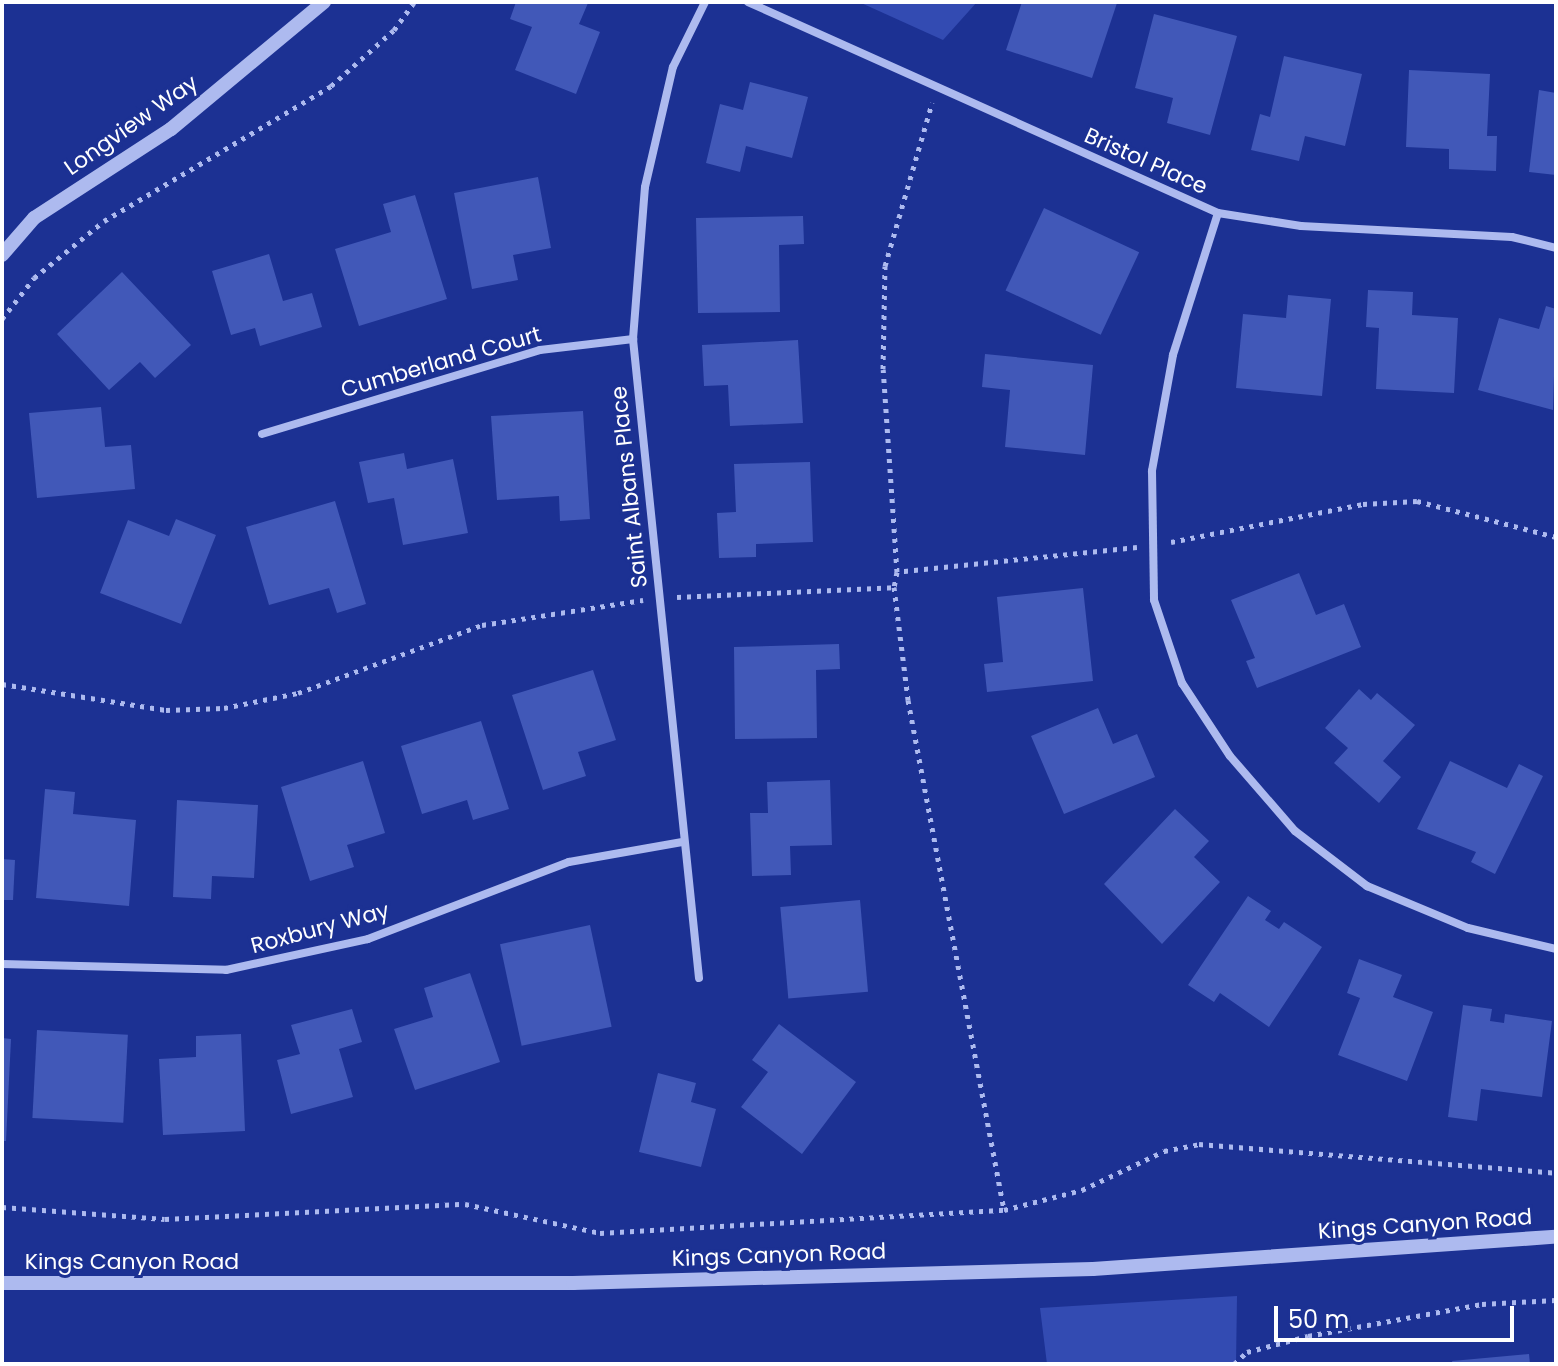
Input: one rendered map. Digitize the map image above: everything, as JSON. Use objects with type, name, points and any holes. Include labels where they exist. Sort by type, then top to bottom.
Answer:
[{"type":"street","name":"Longview Way","points":[[2,255],[34,218],[171,129],[324,2]]},
{"type":"street","name":"Saint Albans Place","points":[[699,978],[682,842],[633,339],[645,187],[673,67],[705,2]]},
{"type":"street","name":"Bristol Place","points":[[748,2],[1218,213],[1301,226],[1512,237],[1556,248]]},
{"type":"street","points":[[1218,213],[1173,355],[1152,471],[1154,600],[1182,683],[1230,756],[1295,831],[1367,886],[1468,928],[1556,949]]},
{"type":"street","name":"Cumberland Court","points":[[262,434],[540,350],[633,339]]},
{"type":"street","name":"Roxbury Way","points":[[2,964],[226,970],[368,939],[569,862],[682,842]]},
{"type":"street","name":"Kings Canyon Road","points":[[2,1283],[573,1283],[1093,1269],[1556,1237]]},
{"type":"path","points":[[2,319],[34,278],[104,221],[331,86],[394,30],[414,2]]},
{"type":"path","points":[[939,87],[885,266],[883,369],[897,572],[894,587],[908,700],[1004,1210]]},
{"type":"path","points":[[897,572],[1152,545],[1363,504],[1417,501],[1556,537]]},
{"type":"path","points":[[2,684],[166,710],[224,708],[298,693],[482,625],[658,598],[894,587]]},
{"type":"path","points":[[2,1207],[165,1219],[465,1204],[600,1233],[1004,1210],[1082,1190],[1164,1151],[1199,1144],[1556,1173]]},
{"type":"path","points":[[1234,1364],[1247,1352],[1308,1336],[1482,1304],[1556,1300]]},
{"type":"shaded area","points":[[859,2],[977,2],[943,40]]},
{"type":"shaded area","points":[[1237,1296],[1236,1364],[1047,1364],[1040,1308]]},
{"type":"building","points":[[516,2],[588,3],[579,24],[600,32],[576,94],[515,70],[532,27],[510,19]]},
{"type":"building","points":[[1022,2],[1117,3],[1092,78],[1006,50]]},
{"type":"building","points":[[1154,14],[1237,36],[1210,135],[1167,123],[1173,98],[1135,88]]},
{"type":"building","points":[[1284,56],[1362,74],[1345,146],[1305,136],[1299,161],[1251,150],[1260,114],[1270,117]]},
{"type":"building","points":[[1409,70],[1490,74],[1487,136],[1497,136],[1496,171],[1449,169],[1449,149],[1406,147]]},
{"type":"building","points":[[750,82],[808,97],[792,158],[746,146],[740,172],[706,163],[720,104],[743,110]]},
{"type":"building","points":[[1539,90],[1556,93],[1556,175],[1529,172]]},
{"type":"building","points":[[538,177],[551,248],[513,255],[518,280],[472,289],[454,193]]},
{"type":"building","points":[[415,195],[447,299],[359,326],[335,249],[391,232],[383,204]]},
{"type":"building","points":[[1044,208],[1139,252],[1101,335],[1006,290]]},
{"type":"building","points":[[803,216],[804,244],[779,245],[780,312],[698,313],[696,218]]},
{"type":"building","points":[[269,254],[283,301],[312,293],[322,327],[260,346],[255,328],[231,335],[212,271]]},
{"type":"building","points":[[122,272],[191,345],[155,378],[140,362],[109,390],[57,334]]},
{"type":"building","points":[[1368,290],[1413,292],[1412,315],[1458,318],[1454,393],[1376,389],[1379,328],[1366,327]]},
{"type":"building","points":[[1288,295],[1331,299],[1322,396],[1236,388],[1243,314],[1286,318]]},
{"type":"building","points":[[1546,306],[1556,309],[1553,410],[1478,390],[1499,318],[1539,329]]},
{"type":"building","points":[[798,340],[803,423],[730,426],[728,385],[704,386],[702,345]]},
{"type":"building","points":[[985,354],[1093,365],[1085,455],[1005,447],[1010,390],[982,387]]},
{"type":"building","points":[[101,407],[105,447],[131,445],[135,489],[37,498],[29,413]]},
{"type":"building","points":[[583,411],[590,519],[560,521],[559,496],[497,500],[491,416]]},
{"type":"building","points":[[404,453],[407,469],[453,459],[468,533],[403,545],[394,498],[368,503],[359,462]]},
{"type":"building","points":[[810,462],[813,542],[756,544],[756,557],[719,558],[717,513],[736,512],[734,464]]},
{"type":"building","points":[[335,501],[366,604],[337,613],[329,588],[269,605],[246,527]]},
{"type":"building","points":[[176,519],[216,535],[181,624],[100,593],[128,520],[169,536]]},
{"type":"building","points":[[1299,573],[1316,615],[1344,604],[1361,647],[1257,688],[1246,661],[1255,658],[1231,600]]},
{"type":"building","points":[[1083,588],[1093,681],[987,692],[984,664],[1003,662],[997,597]]},
{"type":"building","points":[[839,644],[840,669],[816,670],[817,738],[735,739],[734,647]]},
{"type":"building","points":[[593,670],[616,740],[578,752],[586,776],[543,790],[512,695]]},
{"type":"building","points":[[1359,689],[1371,700],[1377,693],[1415,725],[1383,761],[1401,777],[1379,803],[1334,763],[1348,748],[1325,728]]},
{"type":"building","points":[[1098,708],[1113,744],[1137,734],[1155,777],[1064,814],[1031,736]]},
{"type":"building","points":[[481,721],[509,809],[473,820],[467,800],[422,814],[401,746]]},
{"type":"building","points":[[363,761],[385,833],[347,845],[354,867],[310,881],[281,787]]},
{"type":"building","points":[[1450,761],[1507,788],[1519,764],[1543,776],[1495,874],[1471,862],[1476,852],[1417,829]]},
{"type":"building","points":[[830,780],[832,845],[790,846],[791,875],[752,876],[750,813],[768,813],[767,782]]},
{"type":"building","points":[[45,789],[75,792],[73,814],[136,820],[129,906],[36,898]]},
{"type":"building","points":[[177,800],[258,805],[254,878],[212,876],[211,899],[173,897]]},
{"type":"building","points":[[1175,809],[1209,841],[1194,857],[1220,882],[1162,944],[1104,884]]},
{"type":"building","points":[[2,859],[15,860],[13,900],[2,900]]},
{"type":"building","points":[[1248,896],[1271,911],[1265,920],[1279,929],[1284,922],[1322,947],[1269,1027],[1220,993],[1214,1002],[1188,985]]},
{"type":"building","points":[[860,900],[868,992],[788,999],[780,907]]},
{"type":"building","points":[[590,925],[612,1027],[522,1046],[500,944]]},
{"type":"building","points":[[1359,959],[1402,975],[1393,997],[1433,1012],[1407,1081],[1338,1055],[1360,998],[1347,993]]},
{"type":"building","points":[[470,973],[500,1062],[415,1090],[394,1029],[433,1017],[424,988]]},
{"type":"building","points":[[1463,1005],[1492,1009],[1490,1021],[1504,1023],[1505,1014],[1552,1021],[1542,1097],[1481,1089],[1477,1121],[1448,1117]]},
{"type":"building","points":[[352,1009],[362,1042],[339,1049],[353,1097],[291,1114],[277,1060],[300,1054],[291,1025]]},
{"type":"building","points":[[779,1024],[856,1082],[802,1154],[741,1107],[768,1072],[752,1060]]},
{"type":"building","points":[[37,1030],[128,1035],[123,1123],[32,1118]]},
{"type":"building","points":[[241,1034],[245,1131],[163,1135],[159,1059],[196,1057],[196,1036]]},
{"type":"building","points":[[2,1038],[11,1039],[6,1141],[2,1141]]},
{"type":"building","points":[[658,1073],[696,1083],[691,1102],[716,1109],[701,1167],[639,1152]]},
{"type":"building","points":[[1529,1354],[1530,1364],[1453,1364],[1452,1361]]}]
